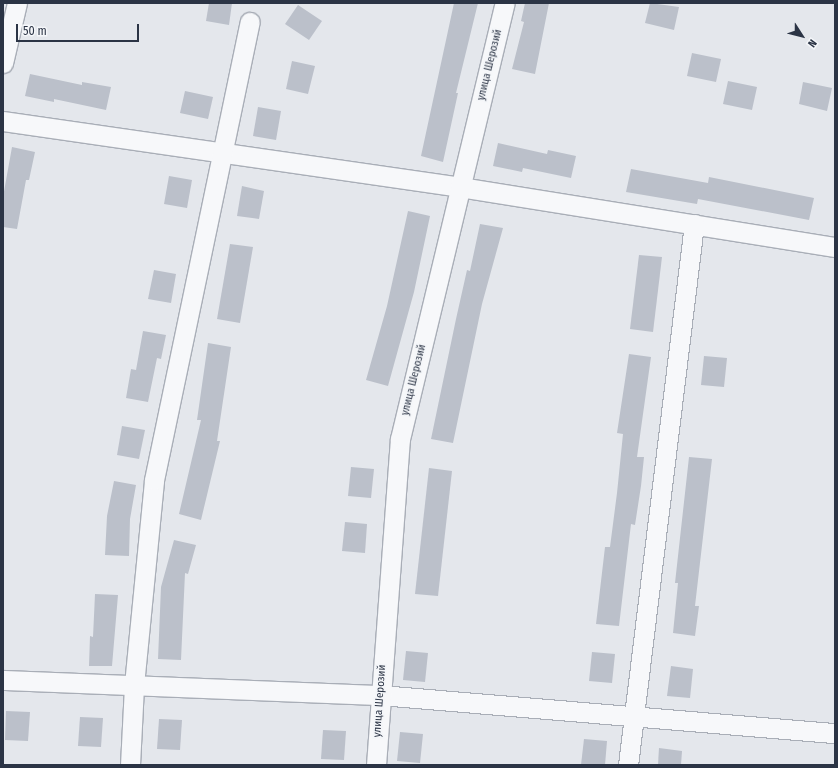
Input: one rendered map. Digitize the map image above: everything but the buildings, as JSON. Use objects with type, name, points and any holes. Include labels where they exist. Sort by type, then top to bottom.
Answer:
[{"type":"street","points":[[3,63],[17,3]]},
{"type":"street","name":"улица Шерозий","points":[[376,765],[400,439],[505,3]]},
{"type":"street","points":[[130,765],[134,686],[154,480],[221,153],[250,22]]},
{"type":"street","points":[[3,121],[460,187],[835,247]]},
{"type":"street","points":[[628,765],[694,224]]},
{"type":"street","points":[[3,680],[380,695],[835,733]]}]
